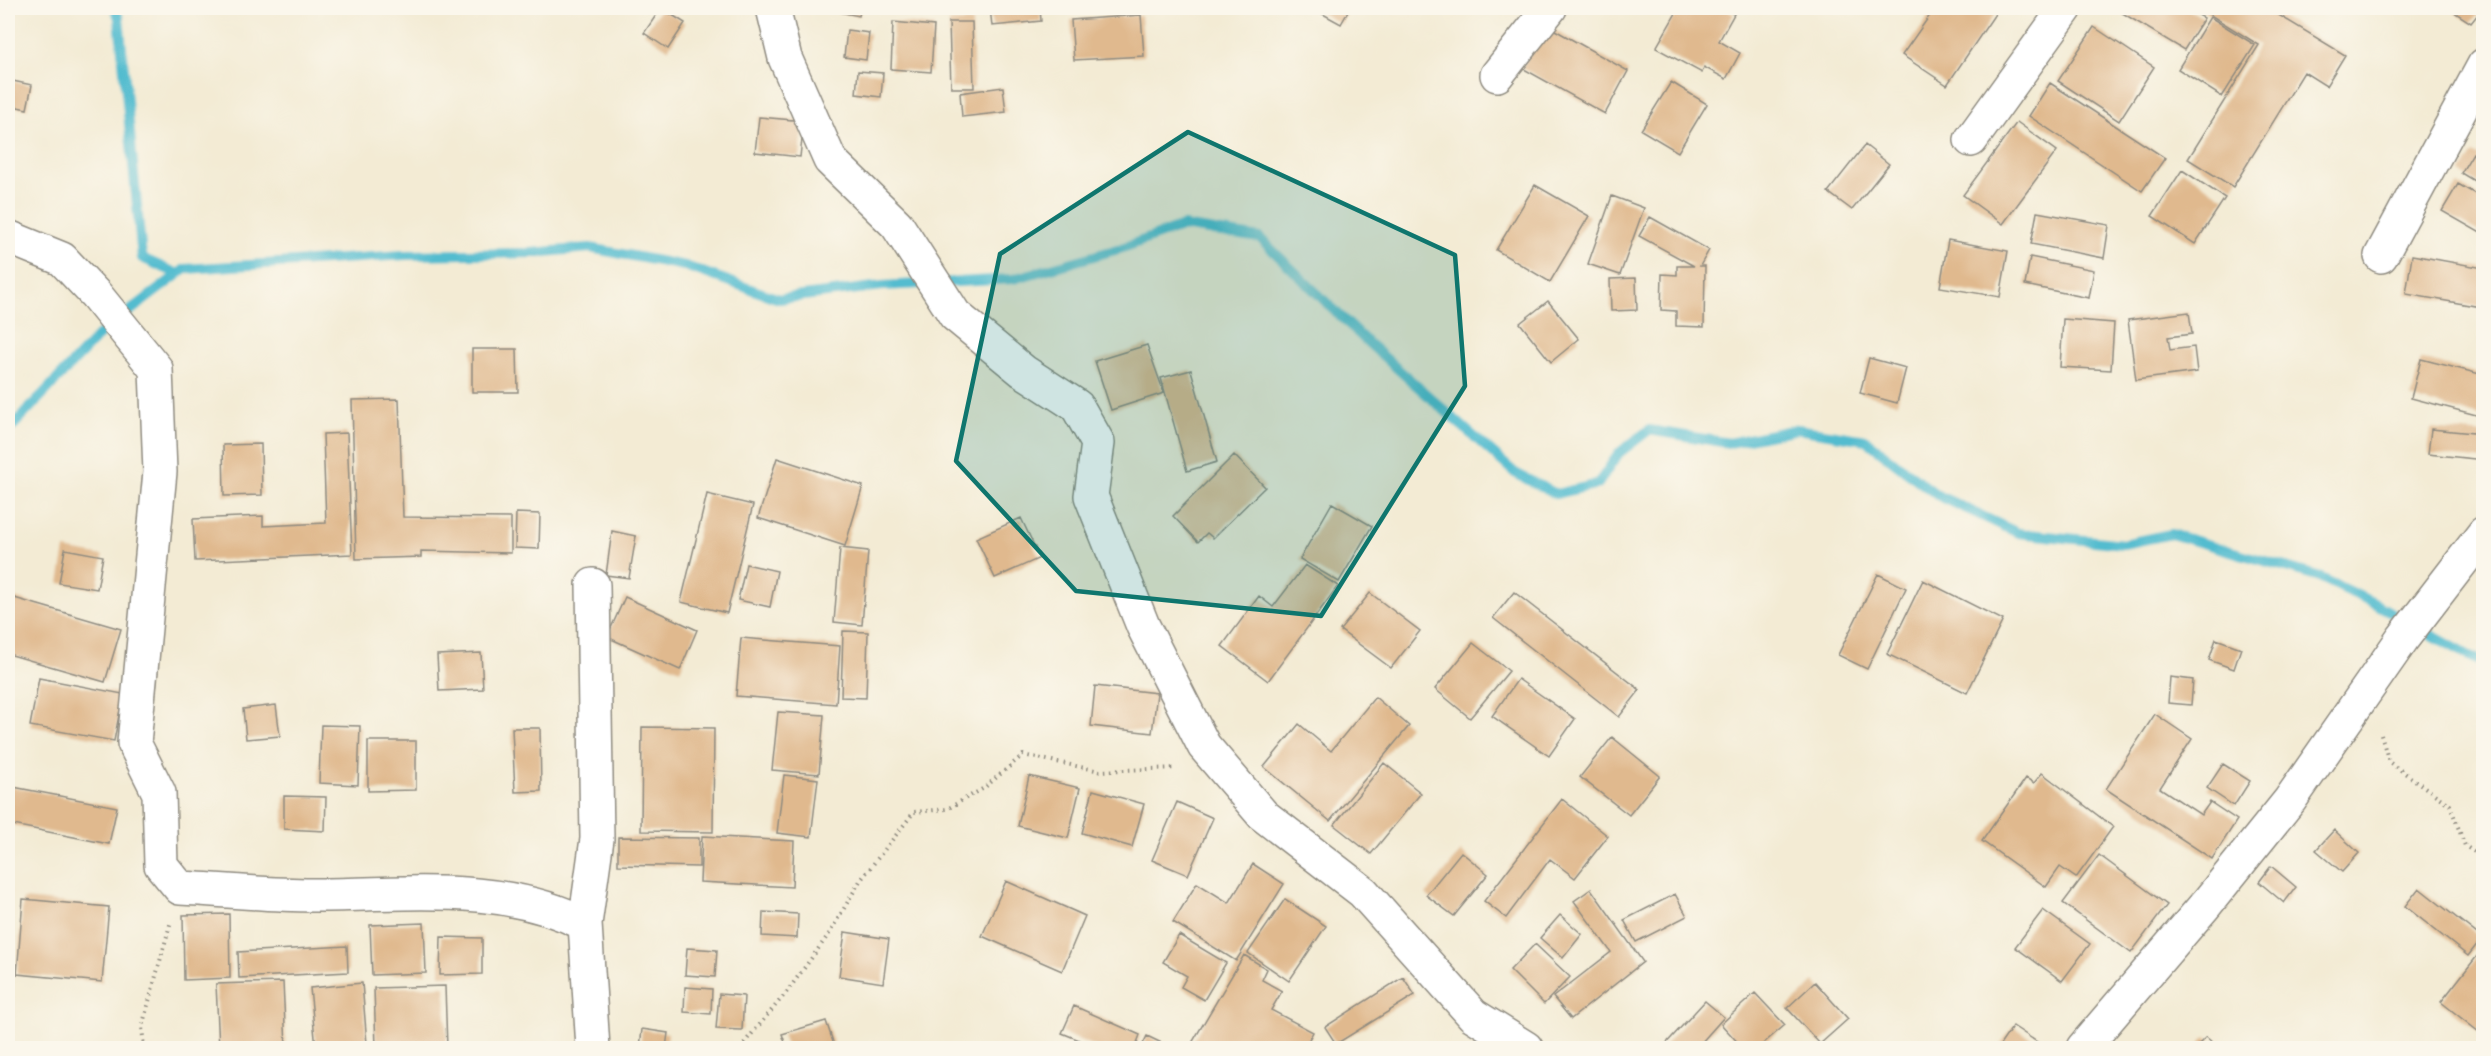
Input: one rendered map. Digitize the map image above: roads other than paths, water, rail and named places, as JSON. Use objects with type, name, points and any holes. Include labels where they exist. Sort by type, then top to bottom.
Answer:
[{"type":"street","points":[[773,8],[785,58],[830,160],[897,225],[955,315],[1023,371],[1077,406],[1098,443],[1091,496],[1138,615],[1204,746],[1263,815],[1363,892],[1473,1015],[1526,1048]]},
{"type":"street","points":[[1497,75],[1550,8]]},
{"type":"street","points":[[1971,140],[2066,8]]},
{"type":"street","points":[[2380,256],[2484,65]]},
{"type":"street","points":[[8,237],[62,259],[96,295],[156,369],[160,472],[134,743],[159,793],[161,865],[180,888],[308,895],[484,894],[559,911],[585,924]]},
{"type":"street","points":[[2083,1048],[2207,903],[2289,800],[2412,626],[2484,533]]},
{"type":"street","points":[[593,585],[597,838],[585,924],[593,1048]]},
{"type":"waterway","points":[[115,8],[119,18],[142,258],[178,274]]},
{"type":"waterway","points":[[8,431],[100,334],[185,269],[405,255],[531,253],[590,248],[685,266],[779,299],[882,286],[1013,279],[1122,248],[1183,226],[1260,238],[1364,339],[1515,473],[1556,494],[1598,484],[1619,453],[1649,430],[1729,443],[1797,429],[1866,440],[1937,495],[2018,533],[2123,544],[2171,534],[2317,576],[2376,604],[2484,664]]}]
